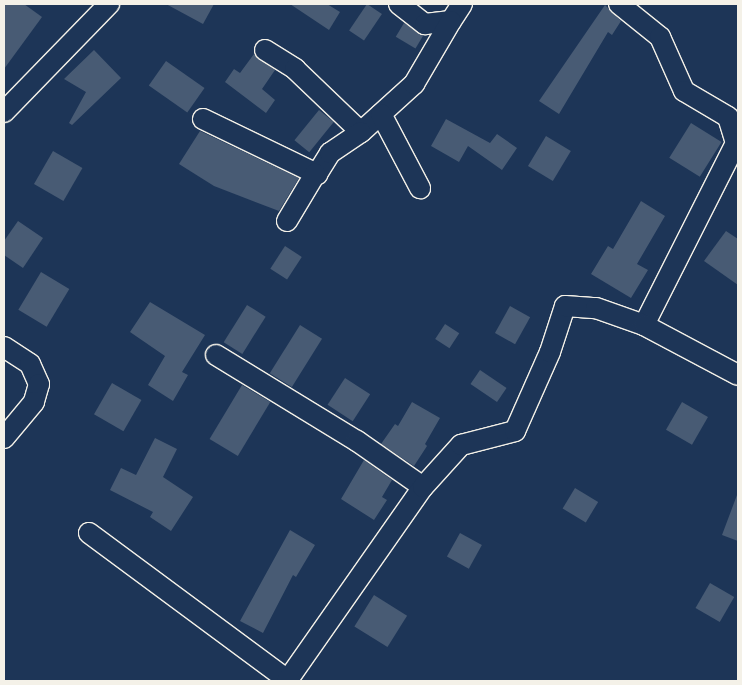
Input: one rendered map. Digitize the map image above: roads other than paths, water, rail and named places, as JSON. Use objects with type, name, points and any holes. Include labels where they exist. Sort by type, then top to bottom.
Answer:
[{"type":"street","points":[[4,112],[110,4]]},
{"type":"street","points":[[399,4],[425,24],[456,12]]},
{"type":"street","points":[[619,4],[660,37],[684,91],[728,117],[736,142],[644,326]]},
{"type":"street","points":[[287,220],[330,153],[361,132],[414,84],[456,12]]},
{"type":"street","points":[[266,50],[295,69],[361,132]]},
{"type":"street","points":[[381,114],[420,188]]},
{"type":"street","points":[[203,119],[315,174]]},
{"type":"street","points":[[89,532],[287,680],[424,487],[461,445],[515,431],[550,352],[565,306],[596,308],[644,326],[738,375]]},
{"type":"street","points":[[4,347],[30,364],[39,384],[34,402],[4,438]]},
{"type":"street","points":[[216,355],[357,441],[424,487]]}]
